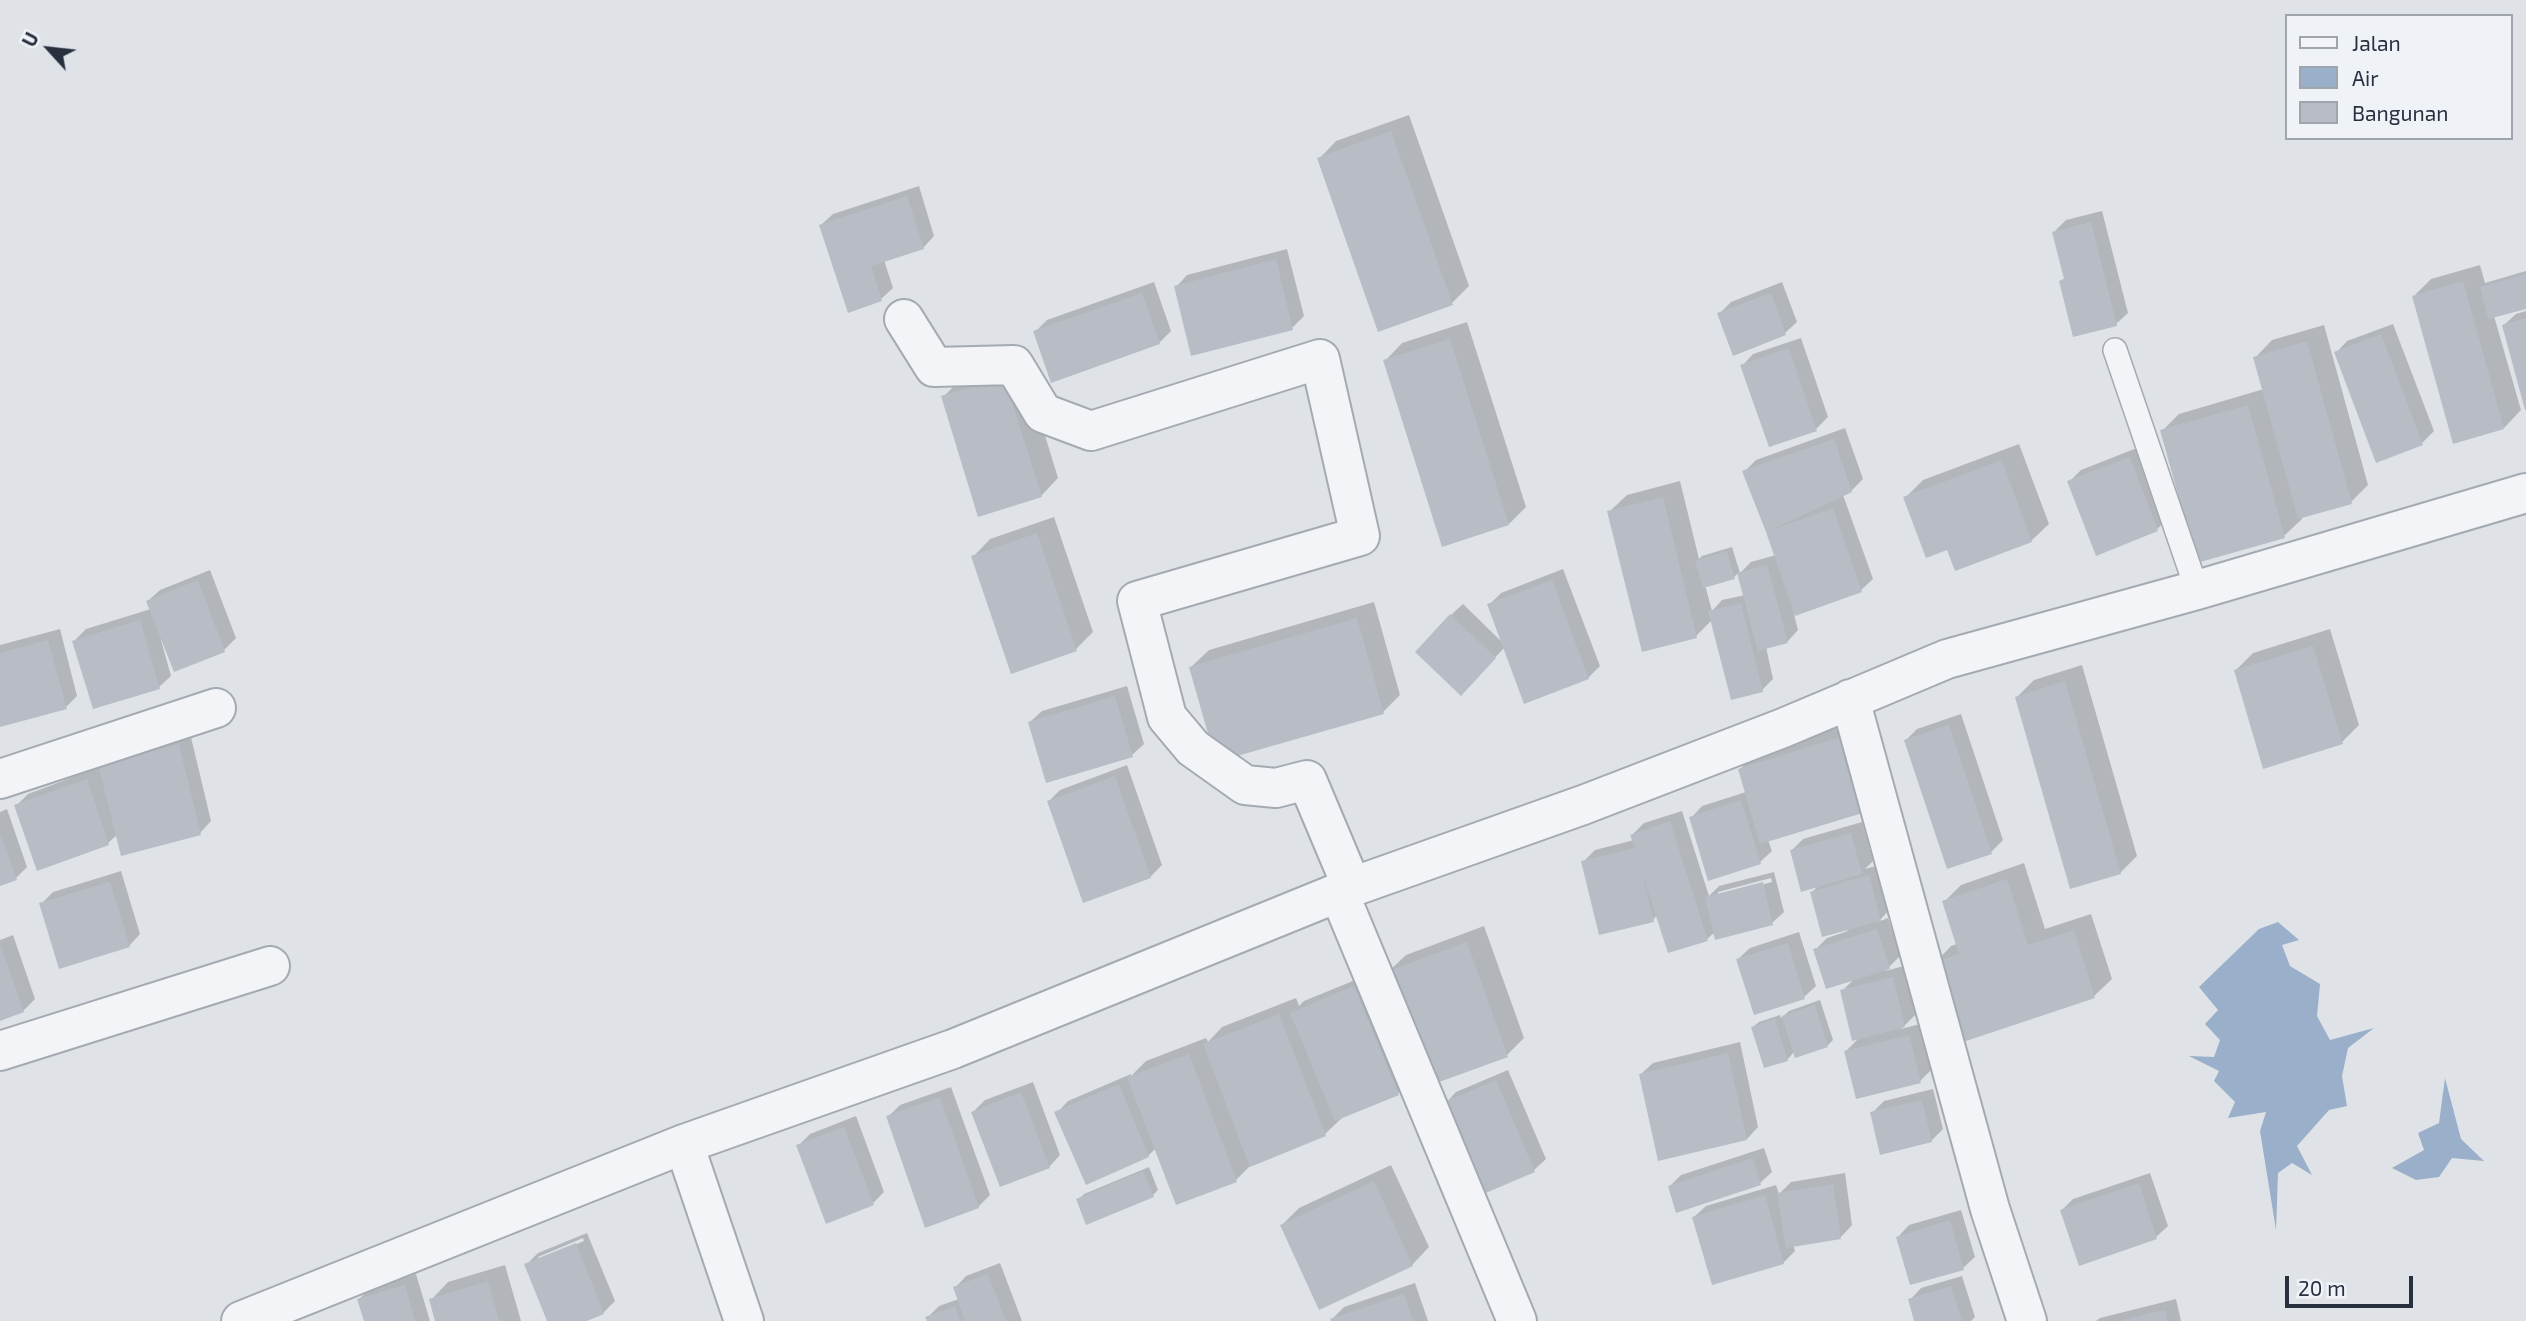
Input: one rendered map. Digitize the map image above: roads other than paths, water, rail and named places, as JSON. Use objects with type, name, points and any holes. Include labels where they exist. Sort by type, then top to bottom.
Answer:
[{"type":"street","points":[[904,318],[934,367],[1014,365],[1043,413],[1091,431],[1320,359],[1360,536],[1137,601],[1167,717],[1193,748],[1245,785],[1276,788],[1307,780],[1345,890],[1513,1320]]},
{"type":"street","points":[[241,1321],[684,1144],[953,1049],[1345,890],[1583,805],[1947,659],[2197,590],[2526,494]]},
{"type":"street","points":[[1850,699],[1990,1209],[2026,1321]]},
{"type":"street","points":[[0,779],[216,708]]},
{"type":"street","points":[[0,1051],[270,966]]},
{"type":"street","points":[[684,1144],[744,1321]]},
{"type":"lane","points":[[2115,350],[2197,590]]},
{"type":"water","points":[[2278,922],[2299,940],[2282,945],[2290,966],[2320,984],[2317,1016],[2330,1040],[2374,1028],[2348,1048],[2342,1076],[2347,1106],[2329,1110],[2297,1146],[2312,1175],[2292,1163],[2278,1173],[2276,1230],[2260,1131],[2266,1112],[2228,1118],[2235,1102],[2214,1081],[2219,1071],[2189,1056],[2214,1057],[2220,1040],[2205,1024],[2218,1010],[2199,987],[2259,929]]},
{"type":"water","points":[[2445,1078],[2461,1139],[2484,1161],[2452,1158],[2439,1177],[2416,1180],[2392,1168],[2424,1150],[2418,1133],[2439,1123]]}]
